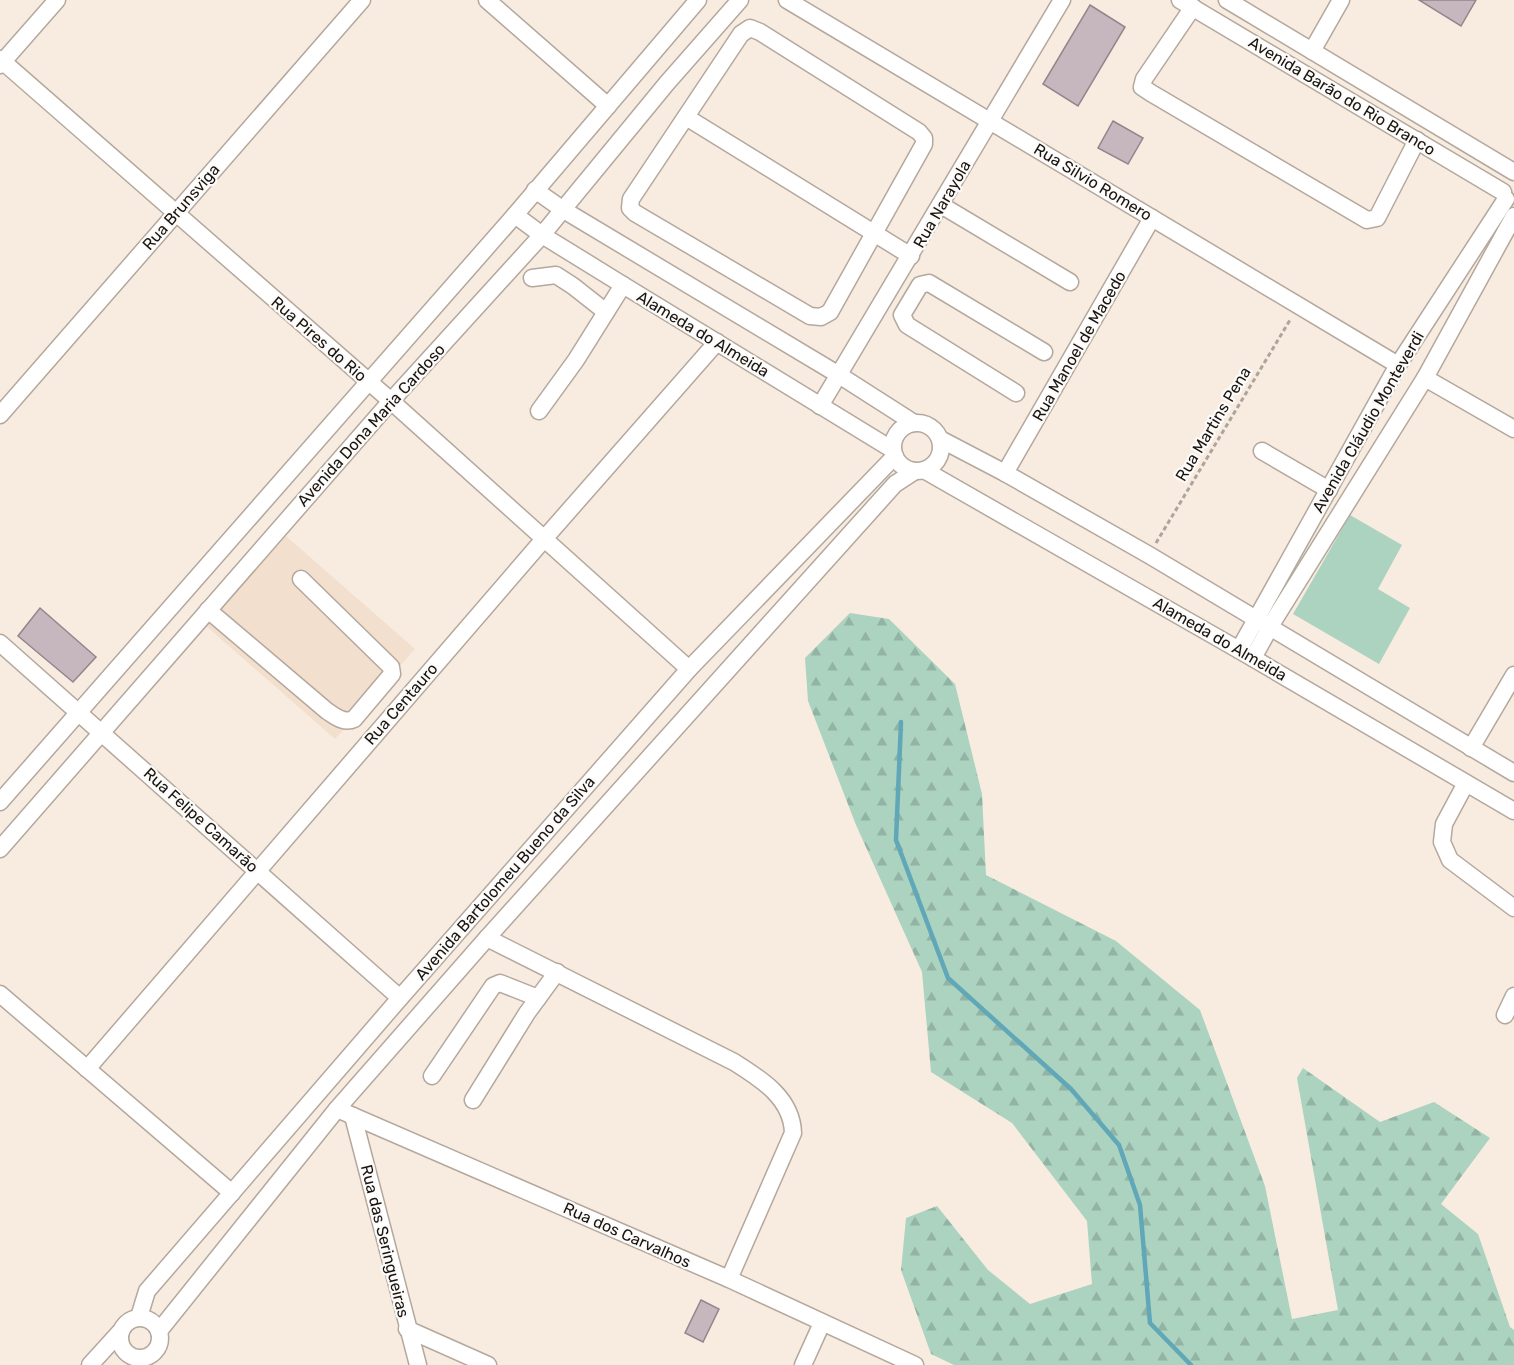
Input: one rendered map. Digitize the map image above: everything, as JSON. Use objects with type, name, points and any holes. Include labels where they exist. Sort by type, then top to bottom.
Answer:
[{"type":"street","points":[[1,62],[57,0]]},
{"type":"street","name":"Rua Brunsviga","points":[[0,415],[362,0]]},
{"type":"street","points":[[488,0],[608,106]]},
{"type":"street","name":"Avenida Dona Maria Cardoso","points":[[0,802],[515,215],[698,0]]},
{"type":"street","name":"Avenida Dona Maria Cardoso","points":[[0,849],[390,401],[542,235],[667,83],[740,0]]},
{"type":"street","name":"Rua Silvio Romero","points":[[787,0],[1398,365]]},
{"type":"street","name":"Rua Narayola","points":[[820,406],[1062,0]]},
{"type":"street","name":"Avenida Barão do Rio Branco","points":[[1227,0],[1514,172]]},
{"type":"street","points":[[1312,51],[1341,0]]},
{"type":"street","points":[[1187,4],[1144,79],[1142,87],[1151,93],[1367,220],[1377,218],[1417,140]]},
{"type":"street","name":"Avenida Barão do Rio Branco","points":[[1187,4],[1417,140],[1508,199]]},
{"type":"street","points":[[754,29],[919,132],[924,138],[924,144],[873,234],[830,312],[816,317],[634,213],[630,208],[630,199],[741,34],[745,30],[754,29]]},
{"type":"street","name":"Rua Pires do Rio","points":[[1,62],[368,381],[689,669]]},
{"type":"street","points":[[686,117],[911,256]]},
{"type":"street","name":"Avenida Cláudio Monteverdi","points":[[1246,654],[1329,490],[1398,365],[1508,199],[1506,180],[1514,172]]},
{"type":"street","points":[[536,190],[562,210],[839,375],[914,423],[930,427],[940,439],[941,452],[935,464],[920,471],[903,467],[894,453],[895,437],[903,427],[914,423]]},
{"type":"street","points":[[941,205],[1070,282]]},
{"type":"street","name":"Alameda do Almeida","points":[[515,215],[542,235],[894,453]]},
{"type":"street","name":"Avenida Cláudio Monteverdi","points":[[1263,624],[1425,378],[1514,216]]},
{"type":"street","name":"Rua Manoel de Macedo","points":[[1005,473],[1152,218]]},
{"type":"street","points":[[532,278],[556,275],[606,312]]},
{"type":"street","points":[[1016,393],[908,325],[902,315],[920,285],[929,282],[1044,352]]},
{"type":"street","points":[[539,411],[576,360],[623,285]]},
{"type":"street","points":[[892,288],[912,299]]},
{"type":"street","name":"Rua Centauro","points":[[87,1069],[717,342]]},
{"type":"street","points":[[1425,378],[1514,429]]},
{"type":"street","name":"Alameda do Almeida","points":[[940,439],[1005,473],[1149,555],[1514,773]]},
{"type":"street","points":[[1262,451],[1329,490]]},
{"type":"street","name":"Avenida Bartolomeu Bueno da Silva","points":[[139,1317],[147,1291],[400,998],[689,669],[894,453]]},
{"type":"street","name":"Alameda do Almeida","points":[[920,471],[1246,654],[1514,811]]},
{"type":"street","name":"Avenida Bartolomeu Bueno da Silva","points":[[120,1332],[121,1345],[130,1356],[143,1361],[159,1345],[159,1331],[337,1108],[895,484],[920,471]]},
{"type":"street","points":[[208,610],[327,711],[342,720],[350,721],[392,674],[391,667],[300,579]]},
{"type":"street","name":"Rua Felipe Camarão","points":[[0,643],[400,998]]},
{"type":"street","points":[[1471,748],[1514,675]]},
{"type":"street","points":[[1466,783],[1444,824],[1442,842],[1450,860],[1514,908]]},
{"type":"street","points":[[487,938],[734,1062],[774,1090],[786,1105],[792,1120],[793,1132],[729,1279]]},
{"type":"street","points":[[473,1100],[557,972]]},
{"type":"street","points":[[432,1076],[493,986],[500,984],[538,998]]},
{"type":"street","points":[[0,994],[232,1193]]},
{"type":"street","points":[[1505,1015],[1514,996]]},
{"type":"street","name":"Rua dos Carvalhos","points":[[337,1108],[729,1279],[915,1365]]},
{"type":"street","name":"Rua das Seringueiras","points":[[353,1116],[418,1365]]},
{"type":"street","points":[[90,1365],[128,1321],[139,1317],[151,1321],[159,1331]]},
{"type":"street","points":[[803,1365],[822,1323]]},
{"type":"street","points":[[407,1329],[488,1365]]},
{"type":"path","name":"Rua Martins Pena","points":[[1149,555],[1298,305]]},
{"type":"shaded area","points":[[286,536],[415,649],[335,739],[206,626]]},
{"type":"green space","points":[[1350,515],[1402,545],[1378,589],[1410,608],[1379,664],[1293,614]]},
{"type":"green space","points":[[850,613],[889,619],[955,684],[982,794],[986,875],[1116,941],[1200,1010],[1265,1186],[1292,1319],[1338,1310],[1297,1078],[1303,1068],[1380,1122],[1434,1102],[1490,1138],[1441,1204],[1478,1234],[1510,1327],[1514,1330],[1514,1365],[954,1365],[931,1354],[901,1270],[906,1218],[937,1206],[988,1270],[1030,1304],[1092,1284],[1087,1221],[1012,1123],[931,1072],[922,972],[856,825],[808,701],[805,658]]},
{"type":"building","points":[[1419,0],[1476,0],[1461,26]]},
{"type":"building","points":[[1090,5],[1125,27],[1078,106],[1043,84]]},
{"type":"building","points":[[1113,121],[1143,138],[1128,164],[1098,148]]},
{"type":"building","points":[[40,608],[96,657],[73,682],[18,636]]},
{"type":"building","points":[[701,1300],[719,1309],[703,1342],[685,1333]]},
{"type":"waterway","points":[[901,722],[896,840],[948,978],[1071,1089],[1119,1145],[1140,1205],[1150,1323],[1191,1365]]}]
